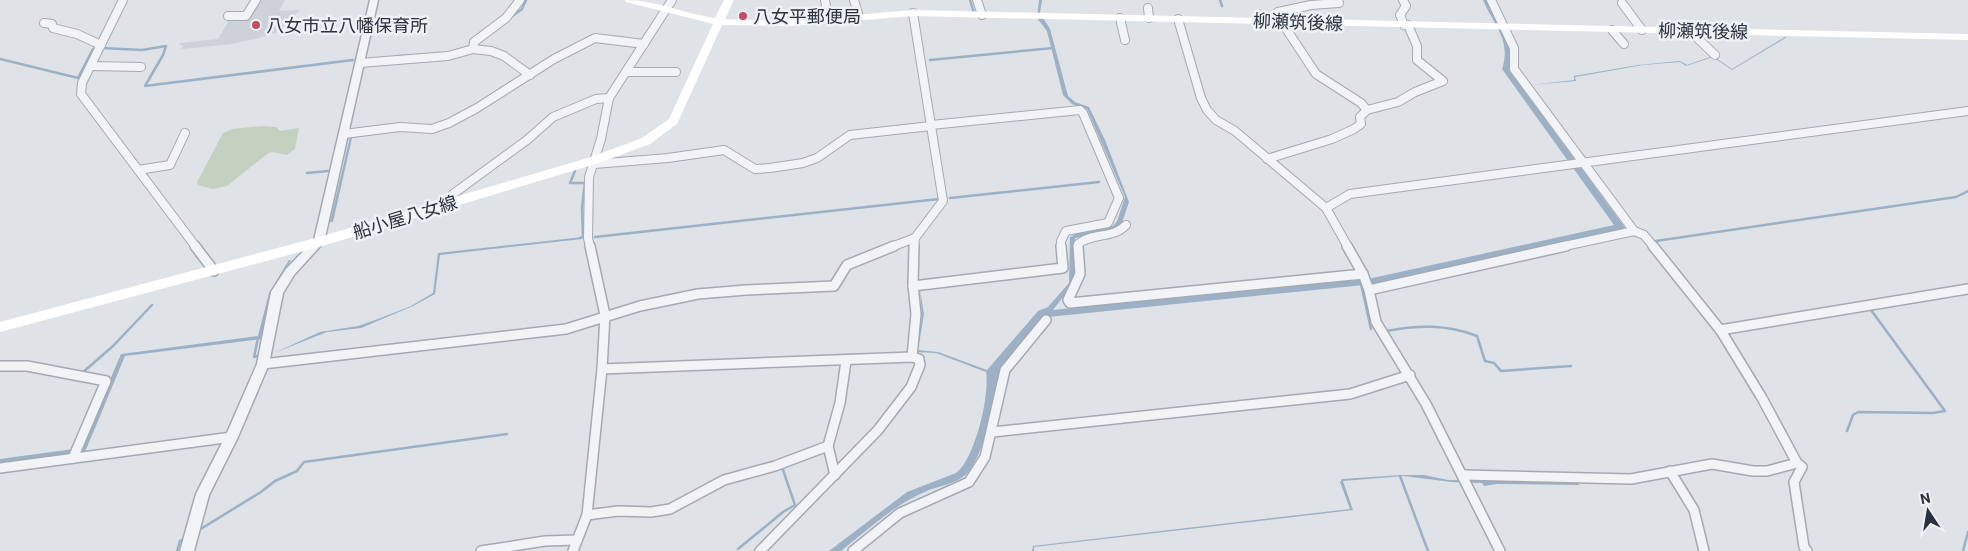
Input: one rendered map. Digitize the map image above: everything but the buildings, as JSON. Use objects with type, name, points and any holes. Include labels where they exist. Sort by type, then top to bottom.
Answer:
[{"type":"main road","name":"柳瀬筑後線","points":[[630,0],[719,22],[792,23],[913,13],[1120,18],[1149,13],[1178,19],[1280,22],[1968,37]]},
{"type":"main road","name":"船小屋八女線","points":[[0,327],[319,242],[594,162],[646,141],[673,121],[730,0]]},
{"type":"street","points":[[122,0],[82,83],[81,94],[214,271]]},
{"type":"street","points":[[228,16],[246,16],[256,0]]},
{"type":"street","points":[[187,551],[203,494],[232,437],[263,364],[277,292],[290,272],[319,242],[374,0]]},
{"type":"street","points":[[473,49],[474,42],[517,9],[520,0]]},
{"type":"street","points":[[573,551],[587,515],[602,369],[605,315],[588,238],[588,186],[609,98],[672,0]]},
{"type":"street","points":[[825,0],[828,19]]},
{"type":"street","points":[[854,0],[859,17]]},
{"type":"street","points":[[977,0],[982,15]]},
{"type":"street","points":[[1338,0],[1339,2],[1281,10],[1278,12],[1280,22],[1316,74],[1361,103],[1367,110]]},
{"type":"street","points":[[1267,159],[1284,152],[1314,145],[1354,130],[1361,124],[1360,117],[1367,110],[1398,102],[1415,92],[1443,81],[1417,60],[1417,46],[1400,15],[1406,6],[1403,0]]},
{"type":"street","points":[[1491,0],[1501,27],[1514,48],[1514,69],[1577,163],[1634,231],[1644,235],[1720,330],[1762,398],[1797,463],[1802,467],[1794,482],[1804,547],[1807,551]]},
{"type":"street","points":[[1622,3],[1642,30]]},
{"type":"street","points":[[912,357],[916,314],[913,286],[914,245],[916,238],[943,201],[913,13]]},
{"type":"street","points":[[1120,18],[1125,40]]},
{"type":"street","points":[[1178,19],[1200,98],[1207,110],[1216,120],[1235,131],[1326,208],[1363,274],[1369,290],[1376,322],[1410,375],[1500,551]]},
{"type":"street","points":[[44,23],[52,24],[53,28],[77,34],[101,45]]},
{"type":"street","points":[[1612,30],[1624,44]]},
{"type":"street","points":[[1690,31],[1715,55]]},
{"type":"street","points":[[344,134],[400,127],[432,129],[449,123],[477,108],[554,59],[599,37],[644,44]]},
{"type":"street","points":[[360,63],[448,56],[473,49],[491,51],[504,56],[530,75]]},
{"type":"street","points":[[91,66],[141,67]]},
{"type":"street","points":[[626,72],[676,72]]},
{"type":"street","points":[[447,204],[453,194],[527,140],[553,117],[596,99],[609,98]]},
{"type":"street","points":[[594,162],[668,158],[724,150],[755,169],[770,168],[803,163],[817,158],[841,140],[858,132],[1080,110],[1083,113],[1119,198],[1108,223],[1066,231],[1061,241],[1063,268],[913,286]]},
{"type":"street","points":[[1326,208],[1350,194],[1968,111]]},
{"type":"street","points":[[138,170],[170,165],[184,133]]},
{"type":"street","points":[[1126,225],[1117,234],[1087,238],[1078,244],[1081,272],[1078,283],[1068,300],[1070,303],[1363,274]]},
{"type":"street","points":[[1369,290],[1634,231]]},
{"type":"street","points":[[263,364],[566,329],[605,315],[663,301],[716,292],[834,286],[847,265],[916,238]]},
{"type":"street","points":[[1720,330],[1968,289]]},
{"type":"street","points":[[853,551],[900,513],[969,482],[982,464],[993,432],[1006,368],[1046,320]]},
{"type":"street","points":[[602,369],[912,357],[919,359],[920,365],[911,387],[878,430],[760,551]]},
{"type":"street","points":[[835,475],[828,446],[840,403],[846,361]]},
{"type":"street","points":[[0,366],[15,364],[38,367],[106,382],[75,453]]},
{"type":"street","points":[[993,432],[1350,394],[1410,375]]},
{"type":"street","points":[[0,468],[75,453],[232,437]]},
{"type":"street","points":[[587,515],[618,511],[651,512],[670,509],[724,480],[775,466],[828,446]]},
{"type":"street","points":[[1463,476],[1613,479],[1631,478],[1712,464],[1754,471],[1767,471],[1797,463]]},
{"type":"street","points":[[1670,471],[1693,507],[1697,518],[1698,540],[1704,551]]},
{"type":"street","points":[[480,551],[545,542],[577,540]]},
{"type":"shaded area","name":"八女市立八幡保育所","points":[[259,0],[285,0],[279,11],[300,10],[277,32],[259,38],[232,44],[181,49],[183,45],[179,45],[180,43],[218,39],[231,17],[248,17]]},
{"type":"green space","points":[[262,126],[276,127],[280,131],[299,128],[295,149],[287,155],[272,152],[267,154],[227,186],[213,189],[198,185],[197,182],[223,133],[233,129]]},
{"type":"water","points":[[1039,0],[1042,0],[1040,13],[1050,29],[1068,96],[1075,102],[1089,107],[1105,140],[1129,202],[1121,226],[1110,233],[1075,238],[1076,270],[1072,285],[1053,310],[1368,279],[1614,225],[1502,69],[1505,50],[1503,41],[1483,0],[1487,0],[1511,47],[1509,70],[1626,229],[1374,284],[1048,317],[1003,365],[985,436],[970,470],[956,481],[929,490],[905,502],[841,551],[829,551],[907,492],[956,473],[963,466],[975,441],[986,396],[986,372],[936,353],[915,352],[922,316],[920,290],[924,314],[918,350],[938,352],[987,370],[1038,311],[1048,307],[1069,283],[1070,237],[1078,233],[1113,226],[1117,221],[1125,197],[1087,109],[1072,104],[1063,95],[1047,31],[1037,18]]},
{"type":"water","points":[[1787,37],[1732,70],[1713,57],[1686,66],[1680,62],[1643,65],[1575,77],[1576,81],[1531,85],[1574,80],[1574,76],[1638,65],[1680,61],[1687,65],[1713,56],[1732,69]]},
{"type":"water","points":[[399,130],[425,132],[399,131],[352,138],[333,222],[330,222],[350,137]]},
{"type":"water","points":[[583,237],[582,239],[440,255],[435,294],[413,306],[361,328],[327,332],[274,353],[320,332],[358,326],[378,319],[411,306],[433,293],[438,253]]},
{"type":"water","points":[[289,260],[291,260],[279,280],[272,298],[262,339],[125,356],[85,452],[0,463],[0,459],[81,448],[121,354],[258,336],[269,293]]},
{"type":"water","points":[[1424,475],[1448,480],[1578,482],[1579,485],[1497,484],[1484,486],[1482,483],[1451,482],[1404,476],[1343,481],[1353,510],[1034,547],[1034,551],[1032,551],[1033,546],[1350,509],[1340,482],[1342,479]]},
{"type":"waterway","points":[[511,17],[522,9],[526,0]]},
{"type":"waterway","points":[[970,0],[974,13]]},
{"type":"waterway","points":[[1220,0],[1222,6]]},
{"type":"waterway","points":[[101,48],[142,50],[166,46],[163,55],[145,86],[353,60]]},
{"type":"waterway","points":[[930,60],[1053,48]]},
{"type":"waterway","points":[[0,59],[78,78],[93,49],[95,49]]},
{"type":"waterway","points":[[397,56],[419,55]]},
{"type":"waterway","points":[[307,173],[328,171]]},
{"type":"waterway","points":[[575,171],[570,183],[585,183],[582,207],[583,237],[580,238]]},
{"type":"waterway","points":[[950,198],[1099,182]]},
{"type":"waterway","points":[[1656,241],[1956,197],[1968,191]]},
{"type":"waterway","points":[[595,237],[939,199]]},
{"type":"waterway","points":[[1361,284],[1371,329]]},
{"type":"waterway","points":[[82,373],[113,346],[152,305]]},
{"type":"waterway","points":[[1847,431],[1853,415],[1858,412],[1933,413],[1945,411],[1871,310]]},
{"type":"waterway","points":[[1386,331],[1432,327],[1466,332],[1477,336],[1485,361],[1494,363],[1501,371],[1571,366]]},
{"type":"waterway","points":[[257,356],[254,357],[258,338]]},
{"type":"waterway","points":[[199,530],[261,492],[275,481],[297,471],[304,462],[507,434]]},
{"type":"waterway","points":[[738,549],[783,512],[795,505],[782,467]]},
{"type":"waterway","points":[[1400,476],[1428,551]]},
{"type":"waterway","points":[[1963,551],[1968,532]]},
{"type":"waterway","points":[[177,551],[180,541],[186,538]]},
{"type":"place","name":"八女平郵便局","points":[[743,16]]},
{"type":"place","name":"八女市立八幡保育所","points":[[256,25]]}]
